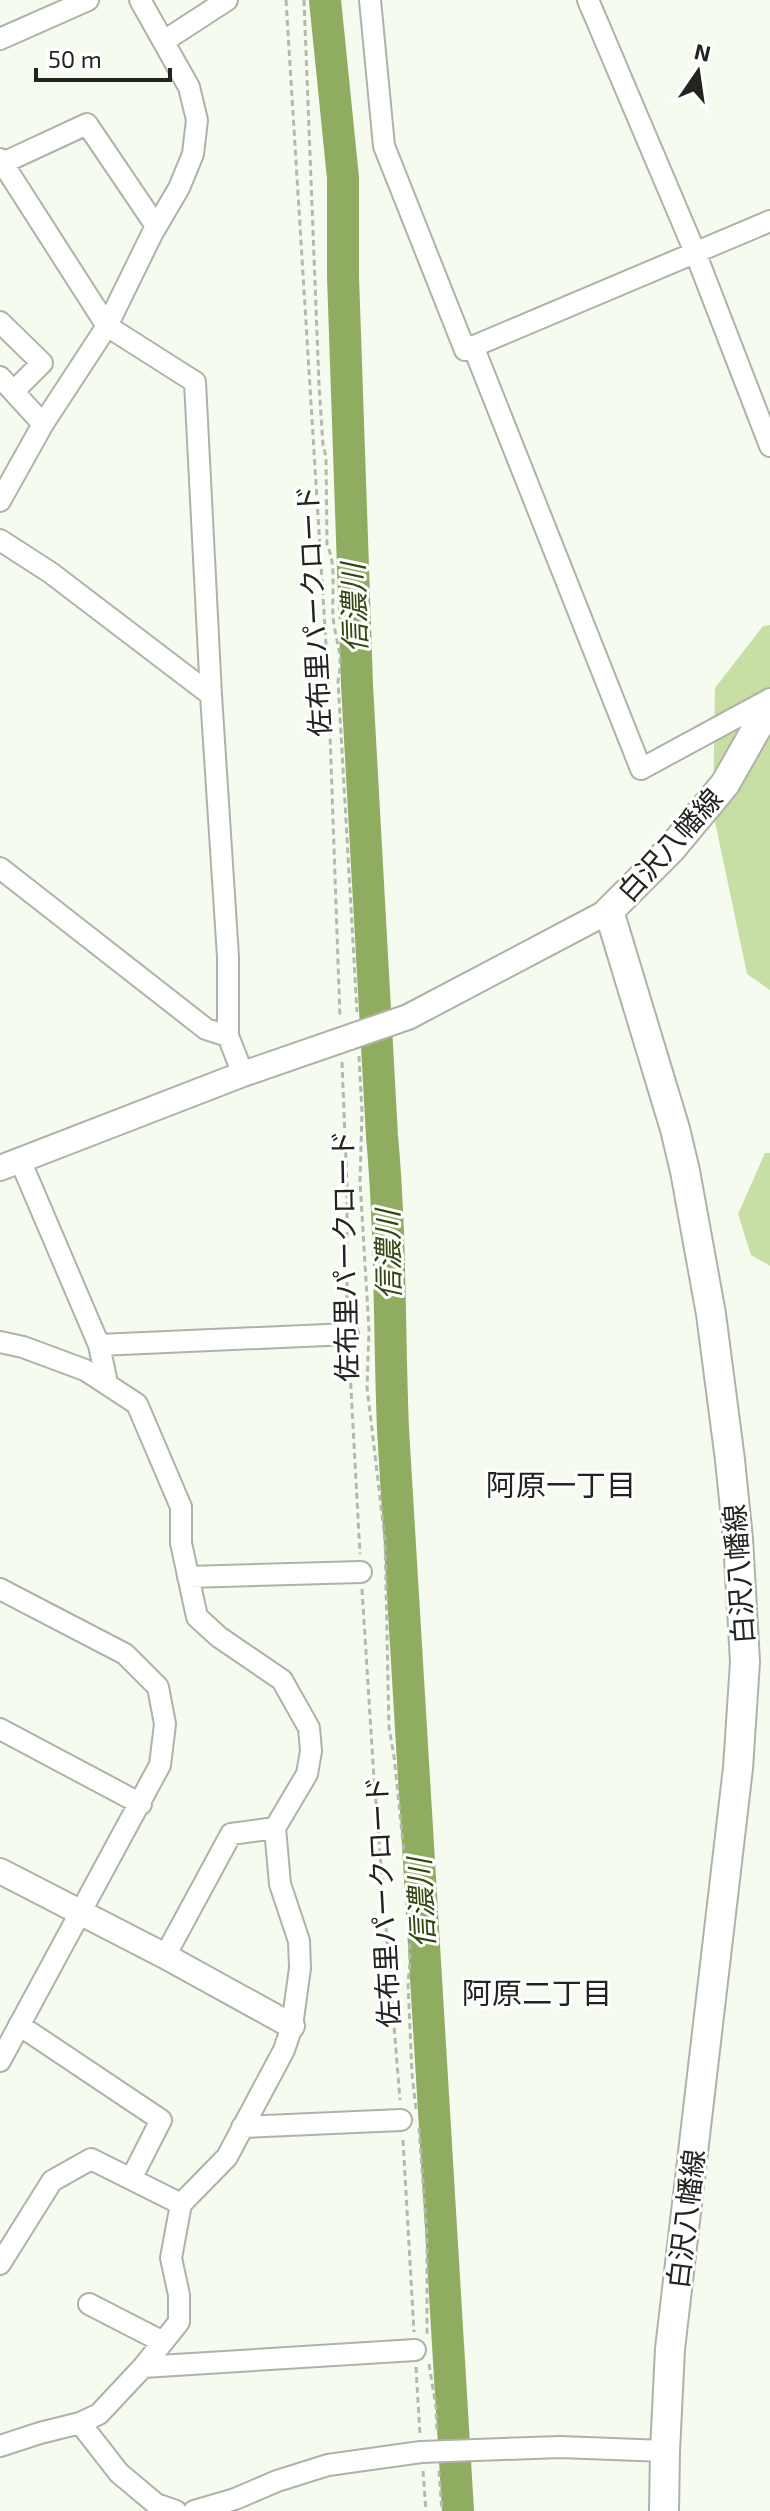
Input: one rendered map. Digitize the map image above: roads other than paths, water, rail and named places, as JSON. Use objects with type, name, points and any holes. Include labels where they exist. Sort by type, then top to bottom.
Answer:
[{"type":"main road","name":"白沢八幡線","points":[[664,2511],[670,2349],[738,1768],[745,1662],[738,1539],[711,1314],[675,1129],[609,911],[671,849],[725,784],[770,702]]},
{"type":"street","points":[[0,39],[88,0]]},
{"type":"street","points":[[0,501],[43,424],[107,326],[156,226],[179,188],[193,154],[197,120],[189,87],[140,0]]},
{"type":"street","points":[[164,41],[227,0]]},
{"type":"street","points":[[370,0],[384,146],[465,350],[770,221]]},
{"type":"street","points":[[588,0],[695,252],[770,446]]},
{"type":"street","points":[[156,226],[87,124],[2,161],[107,326],[195,382],[226,928],[228,1036],[243,1074]]},
{"type":"street","points":[[0,322],[42,363],[7,384],[43,424]]},
{"type":"street","points":[[473,346],[641,769],[770,702]]},
{"type":"street","points":[[0,540],[51,573],[211,695]]},
{"type":"street","points":[[0,868],[206,1029],[228,1036]]},
{"type":"street","points":[[107,1383],[99,1345],[10,1164],[243,1074],[408,1017],[609,911]]},
{"type":"street","points":[[99,1345],[348,1334]]},
{"type":"street","points":[[0,1342],[23,1347],[85,1370],[137,1404],[181,1507],[181,1543],[197,1617],[219,1637],[282,1680],[309,1728],[311,1751],[307,1774],[275,1828],[280,1884],[299,1941],[300,1968],[292,2026],[284,2050],[227,2157],[181,2204],[171,2258],[179,2295],[179,2322],[99,2414],[80,2423],[0,2446]]},
{"type":"street","points":[[188,1577],[361,1572]]},
{"type":"street","points":[[0,1589],[125,1654],[158,1687],[165,1724],[160,1765],[141,1804],[79,1912],[0,2061]]},
{"type":"street","points":[[0,1729],[141,1804]]},
{"type":"street","points":[[165,1956],[231,1834],[275,1828]]},
{"type":"street","points":[[0,1871],[292,2026]]},
{"type":"street","points":[[19,2025],[161,2120],[131,2179]]},
{"type":"street","points":[[242,2127],[401,2120]]},
{"type":"street","points":[[0,2264],[52,2181],[91,2159],[181,2204]]},
{"type":"street","points":[[89,2304],[163,2342]]},
{"type":"street","points":[[143,2367],[424,2353]]},
{"type":"street","points":[[80,2423],[119,2473],[156,2504],[176,2511]]},
{"type":"street","points":[[194,2511],[237,2505],[277,2481],[328,2465],[430,2451],[560,2447],[665,2451]]},
{"type":"waterway","name":"信濃川","points":[[325,0],[343,178],[343,276],[357,685],[387,1209],[393,1429],[458,2511]]},
{"type":"district","name":"阿原一丁目","points":[[561,1486]]},
{"type":"district","name":"阿原二丁目","points":[[537,1994]]}]
